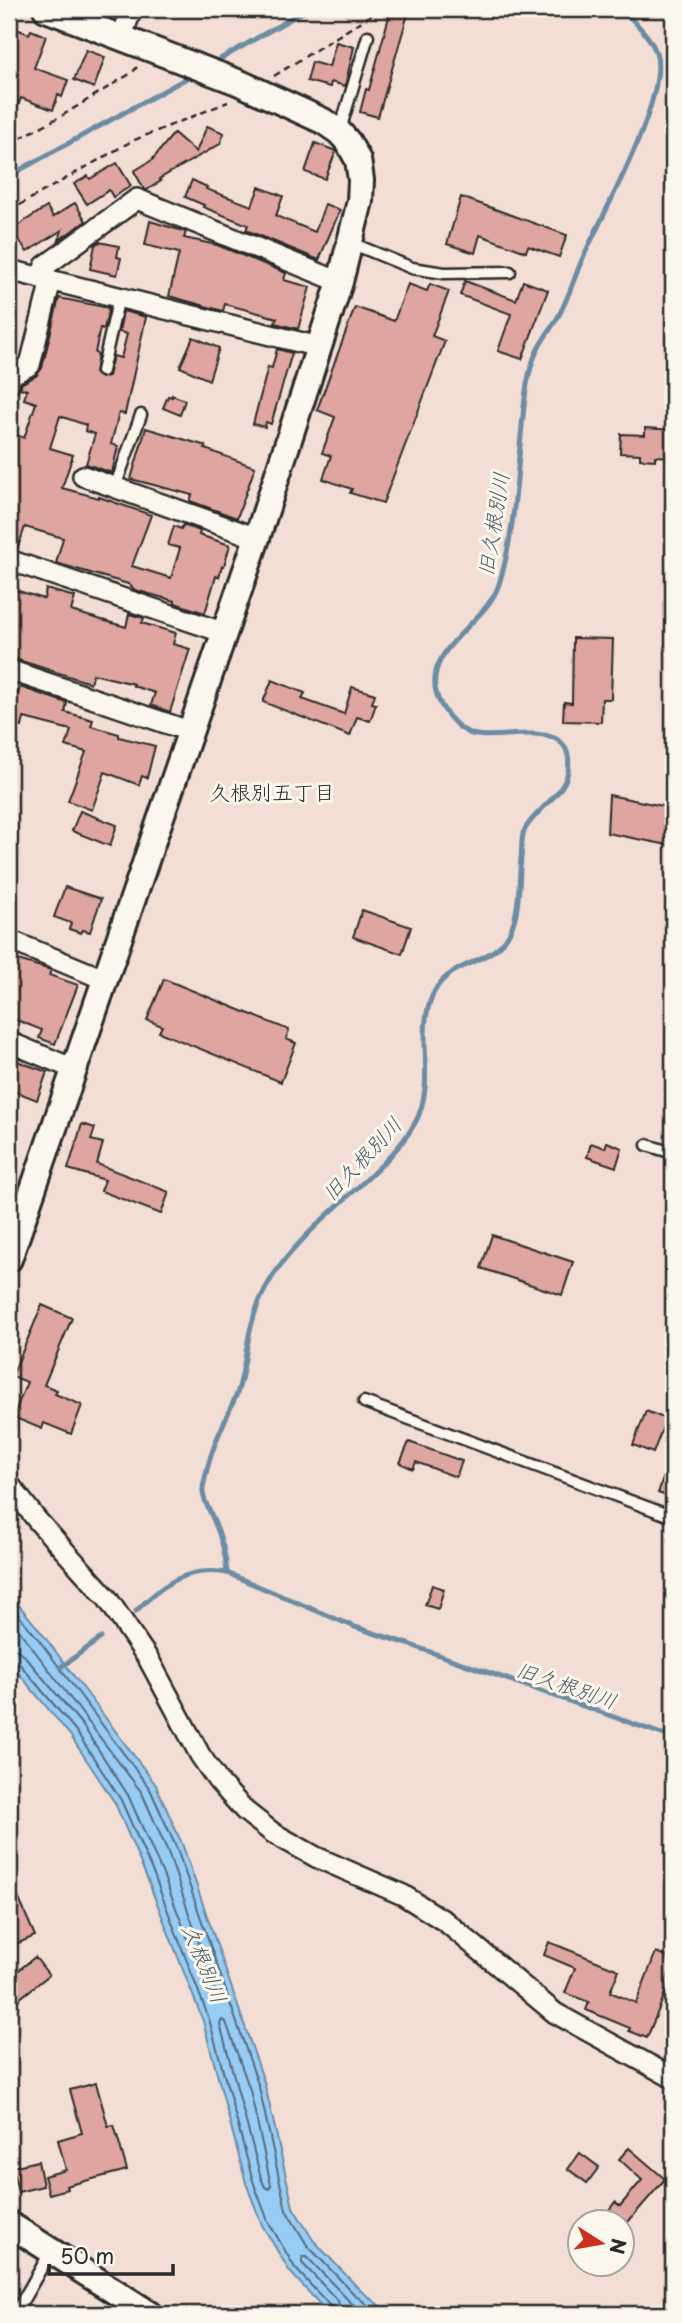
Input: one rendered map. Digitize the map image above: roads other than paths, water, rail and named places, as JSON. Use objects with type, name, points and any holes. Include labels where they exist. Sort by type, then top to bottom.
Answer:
[{"type":"street","points":[[9,1259],[226,633],[340,282],[362,180],[358,160],[348,142],[323,121],[236,92],[169,56],[46,9]]},
{"type":"street","points":[[121,38],[132,9]]},
{"type":"street","points":[[9,384],[11,375],[30,365],[46,279],[45,266],[137,199],[340,282]]},
{"type":"street","points":[[9,271],[319,347]]},
{"type":"street","points":[[83,476],[257,538]]},
{"type":"street","points":[[9,560],[226,633]]},
{"type":"street","points":[[9,670],[192,732]]},
{"type":"street","points":[[9,940],[106,980]]},
{"type":"street","points":[[9,1042],[74,1069]]},
{"type":"street","points":[[9,1484],[37,1520],[107,1598],[149,1660],[200,1755],[218,1782],[245,1811],[273,1833],[317,1857],[414,1902],[446,1922],[555,2013],[673,2078]]},
{"type":"street","points":[[9,2224],[150,2314]]},
{"type":"lane","points":[[339,132],[368,36]]},
{"type":"lane","points":[[349,242],[412,268],[444,274],[510,272]]},
{"type":"lane","points":[[102,371],[119,297]]},
{"type":"lane","points":[[115,487],[141,415]]},
{"type":"lane","points":[[647,1145],[673,1153]]},
{"type":"lane","points":[[364,1402],[673,1517]]},
{"type":"lane","points":[[15,2314],[51,2251]]},
{"type":"water","name":"久根別川","points":[[9,1593],[156,1785],[183,1846],[265,2085],[293,2207],[313,2240],[360,2290],[390,2314],[329,2314],[290,2272],[262,2225],[246,2183],[203,2021],[115,1803],[70,1735],[9,1662]]},
{"type":"waterway","points":[[213,63],[308,9]]},
{"type":"waterway","name":"旧久根別川","points":[[622,9],[654,47],[658,73],[653,98],[631,158],[581,262],[563,307],[532,363],[511,529],[499,584],[483,611],[448,648],[435,676],[436,692],[441,705],[460,728],[485,736],[549,736],[561,742],[568,753],[568,771],[561,788],[524,831],[516,912],[505,940],[490,953],[444,979],[430,1003],[425,1036],[425,1089],[415,1123],[393,1153],[296,1247],[266,1287],[252,1323],[239,1388],[212,1454],[203,1491],[221,1539],[227,1573],[355,1627],[673,1738]]},
{"type":"waterway","points":[[9,176],[196,73]]},
{"type":"waterway","points":[[136,1611],[177,1579],[200,1572],[227,1573]]},
{"type":"waterway","points":[[61,1667],[101,1638]]},
{"type":"district","name":"久根別五丁目","points":[[272,791]]}]
